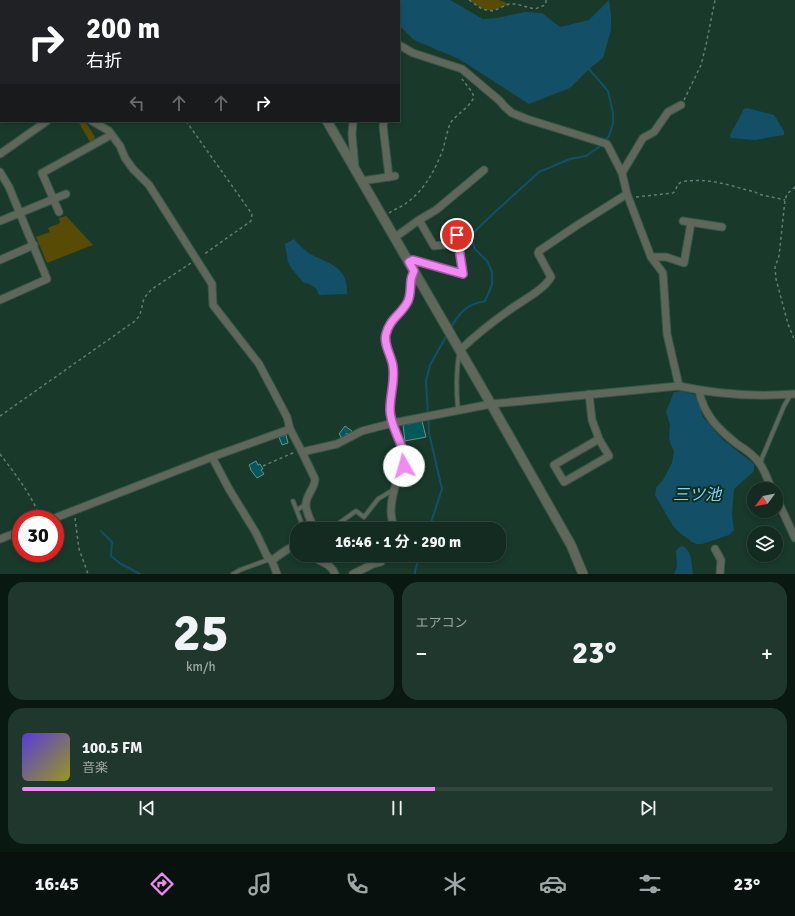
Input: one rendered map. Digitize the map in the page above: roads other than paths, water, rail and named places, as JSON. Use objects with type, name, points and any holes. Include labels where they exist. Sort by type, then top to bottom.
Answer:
[{"type":"street","points":[[400,46],[413,53],[462,70],[500,101],[512,113],[607,144],[622,173],[627,196],[651,256],[663,273],[667,334],[678,386]]},
{"type":"street","points":[[622,173],[644,138],[654,132],[668,112],[681,105]]},
{"type":"street","points":[[0,154],[46,122]]},
{"type":"street","points":[[94,122],[108,131],[120,146],[125,158],[133,169],[149,185],[212,284],[213,305],[259,364],[287,417],[290,429],[315,479],[315,484],[306,502],[306,508],[311,522]]},
{"type":"street","points":[[328,122],[571,545],[583,574]]},
{"type":"street","points":[[353,122],[352,134],[356,172]]},
{"type":"street","points":[[361,181],[392,177],[383,126],[384,122]]},
{"type":"street","points":[[59,212],[42,173],[111,135]]},
{"type":"street","points":[[394,238],[436,210],[484,170]]},
{"type":"street","points":[[0,172],[9,186],[47,279],[0,300]]},
{"type":"street","points":[[0,221],[53,198],[66,194]]},
{"type":"street","points":[[460,350],[482,330],[548,282],[551,277],[538,253],[539,251],[576,226],[627,196]]},
{"type":"street","points":[[419,220],[434,246],[459,243]]},
{"type":"street","points":[[683,221],[722,228]]},
{"type":"street","points":[[651,256],[666,257],[684,263],[691,223]]},
{"type":"street","points":[[409,262],[413,260],[463,274],[457,235]]},
{"type":"street","points":[[0,260],[34,245]]},
{"type":"street","points":[[393,522],[391,510],[394,490],[404,466],[402,447],[390,411],[393,367],[386,343],[386,335],[390,324],[409,300],[411,280],[414,271]]},
{"type":"street","points":[[300,451],[337,444],[362,431],[393,423],[491,404],[678,386],[733,395],[757,396],[793,394]]},
{"type":"street","points":[[699,390],[701,401],[714,423],[724,434],[748,452],[760,464],[769,482]]},
{"type":"street","points":[[589,394],[592,420],[599,439],[609,456],[564,482],[554,465],[599,439]]},
{"type":"street","points":[[64,514],[212,457],[290,429]]},
{"type":"street","points":[[212,457],[268,556],[272,560],[277,574]]},
{"type":"street","points":[[783,512],[795,538]]},
{"type":"street","points":[[0,539],[12,534]]},
{"type":"street","points":[[272,560],[277,555],[290,548]]},
{"type":"street","points":[[715,549],[721,560],[720,574]]},
{"type":"street","points":[[323,562],[330,566],[335,574]]},
{"type":"street","points":[[353,574],[373,564],[382,562]]},
{"type":"lane","points":[[458,410],[456,389],[460,350]]},
{"type":"lane","points":[[760,464],[781,413],[793,394]]},
{"type":"lane","points":[[341,522],[356,511],[364,517],[378,499],[394,490]]},
{"type":"lane","points":[[293,501],[301,522]]},
{"type":"lane","points":[[297,510],[306,504]]},
{"type":"lane","points":[[233,574],[240,570],[272,560]]},
{"type":"water","points":[[400,0],[450,0],[483,19],[497,18],[525,12],[542,13],[560,27],[589,20],[609,0],[611,30],[603,58],[589,69],[570,88],[529,104],[459,59],[414,40],[400,26]]},
{"type":"water","points":[[747,108],[774,115],[784,131],[784,135],[755,140],[731,138],[730,135],[744,109]]},
{"type":"water","points":[[294,239],[310,254],[331,264],[341,271],[346,282],[347,294],[319,295],[316,288],[303,282],[288,262],[285,244]]},
{"type":"water","name":"三ツ池","points":[[681,391],[693,394],[697,398],[703,417],[722,439],[754,464],[754,471],[734,489],[732,515],[734,530],[729,535],[702,544],[692,542],[673,526],[655,495],[656,488],[663,480],[672,463],[674,451],[669,439],[670,424],[666,412],[674,392]]},
{"type":"water","points":[[683,546],[690,555],[693,574],[674,574],[677,567],[676,551],[679,547]]},
{"type":"waterway","points":[[450,329],[464,310],[472,305],[485,301],[492,285],[492,272],[487,261],[475,249],[472,241],[474,232],[539,172],[570,159],[586,156],[599,147],[609,136],[613,124],[613,113],[608,91],[589,69]]},
{"type":"waterway","points":[[431,522],[442,489],[429,433],[426,381],[430,365],[447,335]]},
{"type":"waterway","points":[[101,531],[112,542],[111,556],[121,564],[140,574]]},
{"type":"waterway","points":[[415,574],[418,562]]}]
